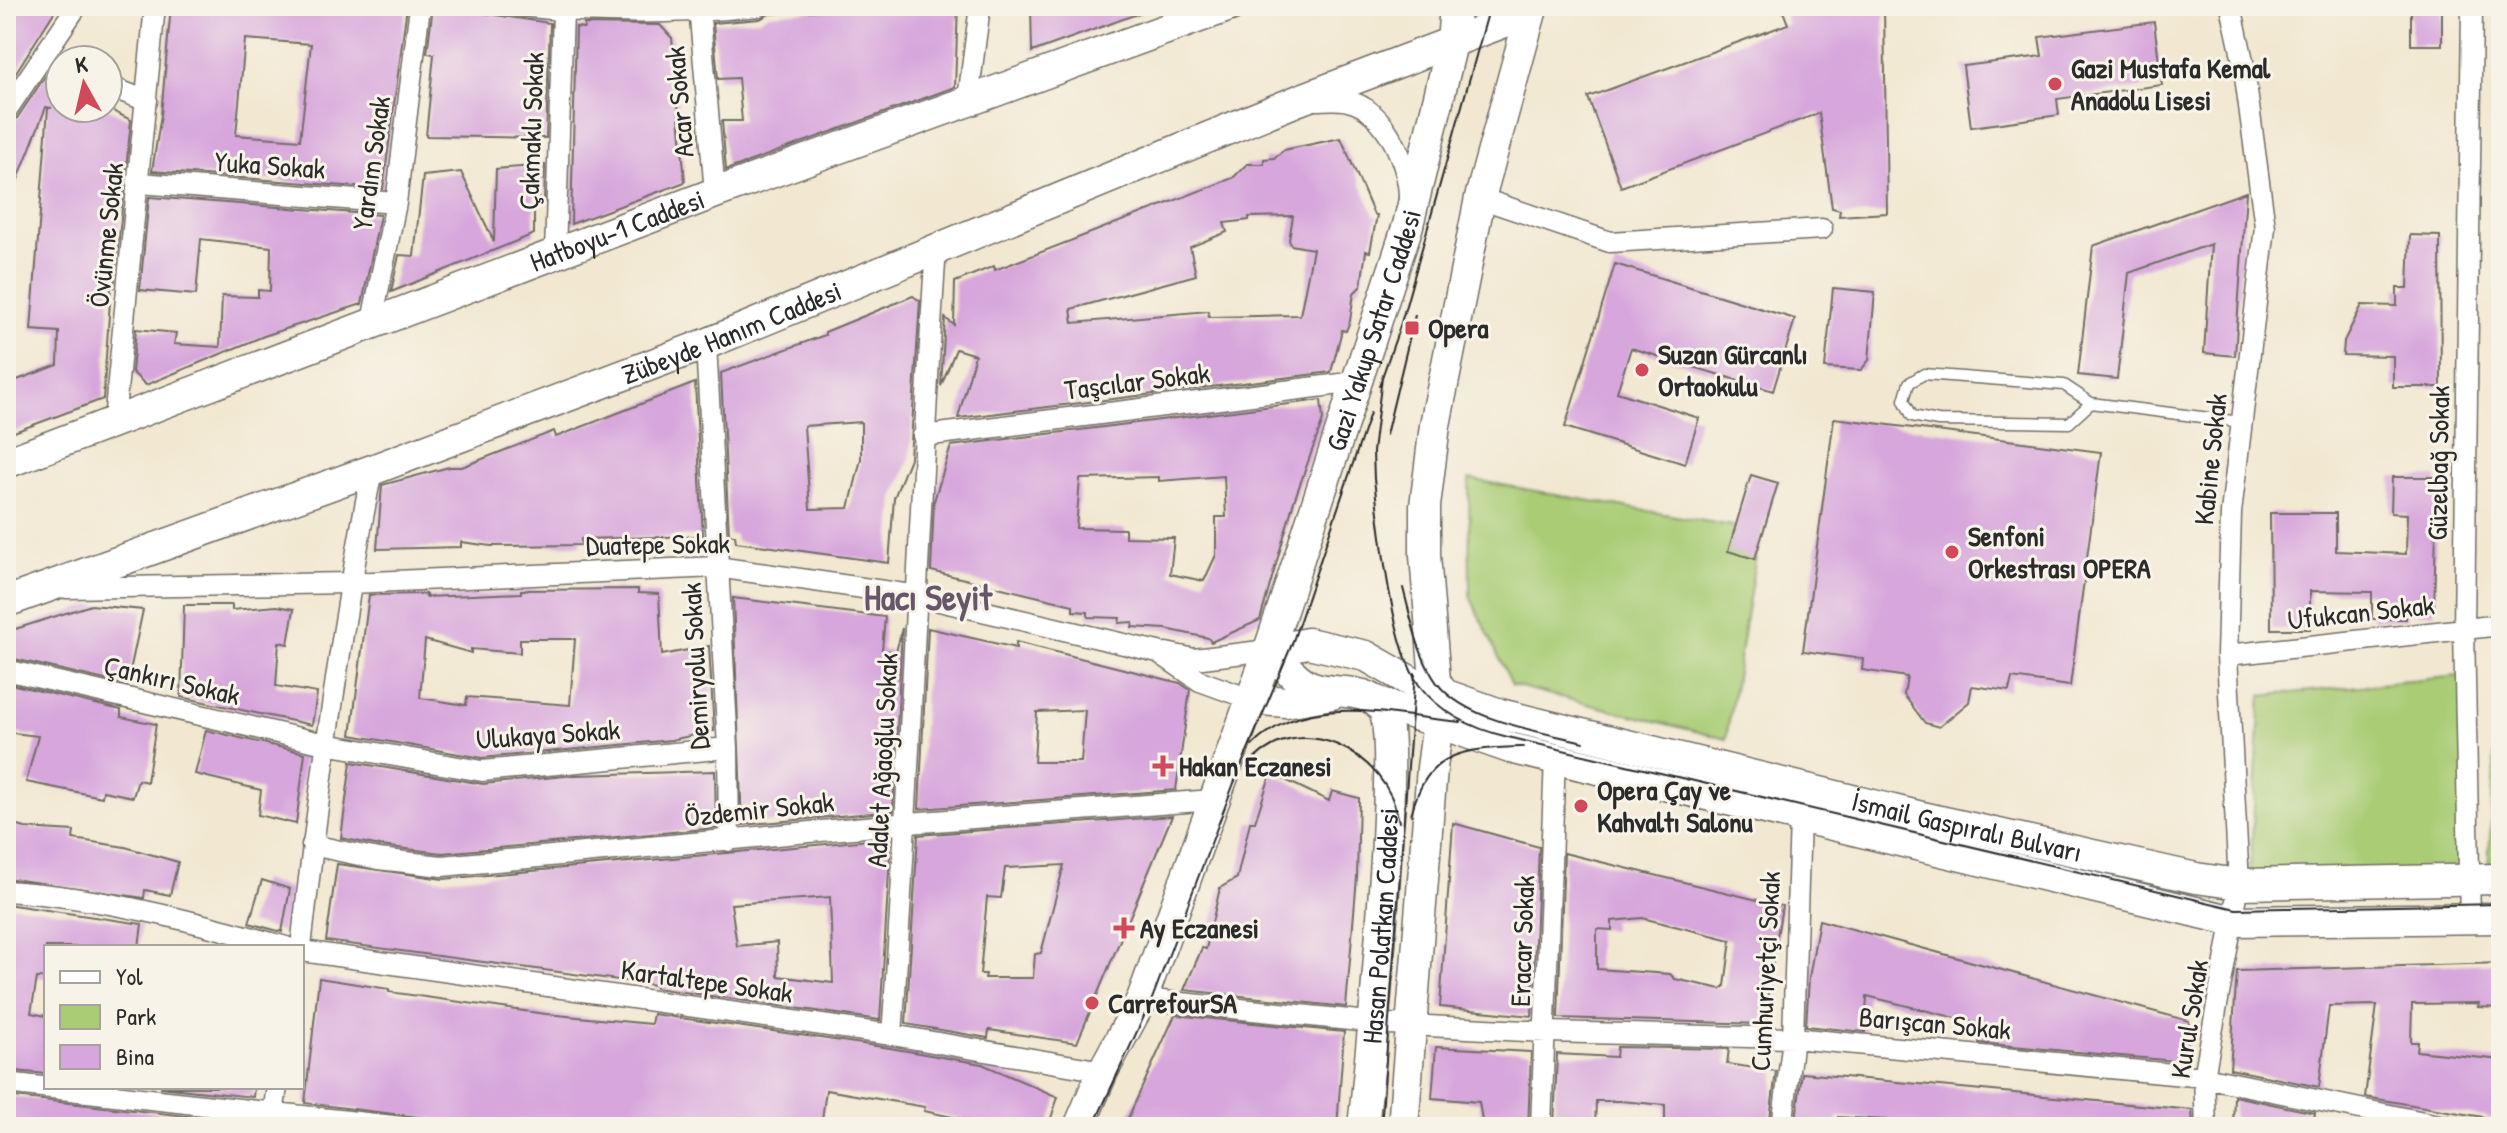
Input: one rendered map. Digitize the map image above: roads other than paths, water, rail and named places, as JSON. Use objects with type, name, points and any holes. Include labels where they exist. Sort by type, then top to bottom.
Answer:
[{"type":"main road","name":"Hatboyu-1 Caddesi","points":[[6,463],[715,193],[1230,6]]},
{"type":"main road","name":"Gazi Yakup Satar Caddesi","points":[[1250,699],[1269,650],[1408,225],[1452,43],[1455,6]]},
{"type":"main road","points":[[1403,1127],[1432,768],[1442,692],[1435,681],[1425,506],[1435,425],[1480,198],[1540,8],[1496,14],[1478,6]]},
{"type":"main road","name":"Zübeyde Hanım Caddesi","points":[[6,602],[372,470],[706,344],[1299,100],[1540,8]]},
{"type":"main road","name":"İsmail Gaspıralı Bulvarı","points":[[1269,650],[1308,643],[1366,656],[1415,684],[1500,714],[1918,816],[2239,884],[2501,879]]},
{"type":"main road","points":[[1269,650],[1303,682],[1338,693]]},
{"type":"main road","points":[[1079,1127],[1103,1071],[1142,999],[1250,699],[1286,702],[1352,692],[1382,712],[1439,724],[1510,748],[2234,921],[2501,918]]},
{"type":"main road","name":"Hasan Polatkan Caddesi","points":[[1363,1127],[1390,774],[1382,712]]},
{"type":"street","points":[[6,111],[77,6]]},
{"type":"street","name":"Övünme Sokak","points":[[114,421],[140,183],[155,6]]},
{"type":"street","name":"Yardım Sokak","points":[[371,326],[396,203],[420,6]]},
{"type":"street","points":[[521,6],[563,11],[759,6]]},
{"type":"street","points":[[968,99],[980,6]]},
{"type":"street","name":"Kabine Sokak","points":[[2231,6],[2243,61],[2265,227],[2231,513],[2227,655],[2239,884],[2234,921]]},
{"type":"street","name":"Güzelbağ Sokak","points":[[2470,920],[2464,629],[2472,6]]},
{"type":"street","name":"Acar Sokak","points":[[699,9],[715,193]]},
{"type":"street","name":"Çakmaklı Sokak","points":[[555,253],[563,11]]},
{"type":"street","points":[[34,71],[44,70]]},
{"type":"street","points":[[124,92],[147,101]]},
{"type":"street","points":[[1299,100],[1349,101],[1370,112],[1388,133],[1402,162],[1409,191],[1408,225]]},
{"type":"street","name":"Yuka Sokak","points":[[140,183],[396,203]]},
{"type":"street","points":[[1480,198],[1610,242],[1822,229]]},
{"type":"street","name":"Adalet Ağaoğlu Sokak","points":[[892,1035],[908,823],[923,436],[936,248]]},
{"type":"street","name":"Demiryolu Sokak","points":[[706,344],[728,748],[729,841]]},
{"type":"street","name":"Taşcılar Sokak","points":[[923,436],[1357,382]]},
{"type":"street","points":[[302,945],[325,744],[350,583],[372,470]]},
{"type":"street","name":"Duatepe Sokak","points":[[46,588],[350,583],[717,567],[918,596],[1158,652],[1200,681],[1250,699]]},
{"type":"street","name":"Ufukcan Sokak","points":[[2227,655],[2501,625]]},
{"type":"street","points":[[1158,652],[1194,659],[1269,650]]},
{"type":"street","name":"Çankırı Sokak","points":[[6,670],[325,744]]},
{"type":"street","name":"Ulukaya Sokak","points":[[325,744],[413,762],[482,771],[728,748]]},
{"type":"street","name":"Eracar Sokak","points":[[1541,1127],[1547,1032],[1555,757]]},
{"type":"street","name":"Özdemir Sokak","points":[[312,845],[378,859],[442,866],[908,823],[1213,800]]},
{"type":"street","name":"Cumhuriyetçi Sokak","points":[[1782,1127],[1793,1038],[1800,818]]},
{"type":"street","points":[[6,891],[72,895],[164,913],[279,945]]},
{"type":"street","name":"Kurul Sokak","points":[[2206,1127],[2204,1077],[2234,921]]},
{"type":"street","name":"Kartaltepe Sokak","points":[[304,949],[892,1035],[1103,1071]]},
{"type":"street","name":"Barışcan Sokak","points":[[1142,999],[1373,1022],[1547,1032],[1793,1038],[2204,1077],[2448,1127]]},
{"type":"street","points":[[6,1083],[44,1088]]},
{"type":"street","points":[[50,1089],[272,1119],[402,1127]]},
{"type":"street","points":[[272,1119],[277,1089]]},
{"type":"lane","points":[[2091,403],[2069,423],[1938,421],[1912,416],[1904,400],[1909,383],[1924,374],[2064,385],[2091,403],[2241,422]]},
{"type":"tram line","points":[[1379,386],[1401,323],[1490,6]]},
{"type":"tram line","points":[[1386,435],[1415,315]]},
{"type":"tram line","points":[[1382,377],[1373,452],[1374,479],[1388,586],[1401,643],[1419,685],[1437,704],[1471,725],[1508,737],[2236,909],[2501,904]]},
{"type":"tram line","points":[[1093,1127],[1152,999],[1234,783],[1292,644],[1370,413]]},
{"type":"tram line","points":[[1403,588],[1423,656],[1433,677],[1445,692],[1461,704],[1501,722],[1584,742]]},
{"type":"tram line","points":[[1381,1127],[1415,673]]},
{"type":"tram line","points":[[1252,746],[1274,729],[1298,718],[1324,712],[1379,712],[1461,722]]},
{"type":"tram line","points":[[1247,767],[1267,749],[1290,740],[1314,739],[1338,745],[1359,757],[1378,775],[1391,797],[1399,822]]},
{"type":"tram line","points":[[1411,815],[1427,777],[1451,757],[1483,749],[1523,747]]},
{"type":"place","name":"Gazi Mustafa Kemal Anadolu Lisesi","points":[[2055,84]]},
{"type":"place","name":"Opera","points":[[1412,328]]},
{"type":"place","name":"Suzan Gürcanlı Ortaokulu","points":[[1642,370]]},
{"type":"place","name":"Senfoni Orkestrası OPERA","points":[[1952,552]]},
{"type":"place","name":"Hakan Eczanesi","points":[[1163,766]]},
{"type":"place","name":"Opera Çay ve Kahvaltı Salonu","points":[[1581,806]]},
{"type":"place","name":"Ay Eczanesi","points":[[1124,928]]},
{"type":"place","name":"CarrefourSA","points":[[1092,1003]]},
{"type":"district","name":"Hacı Seyit","points":[[928,597]]}]
